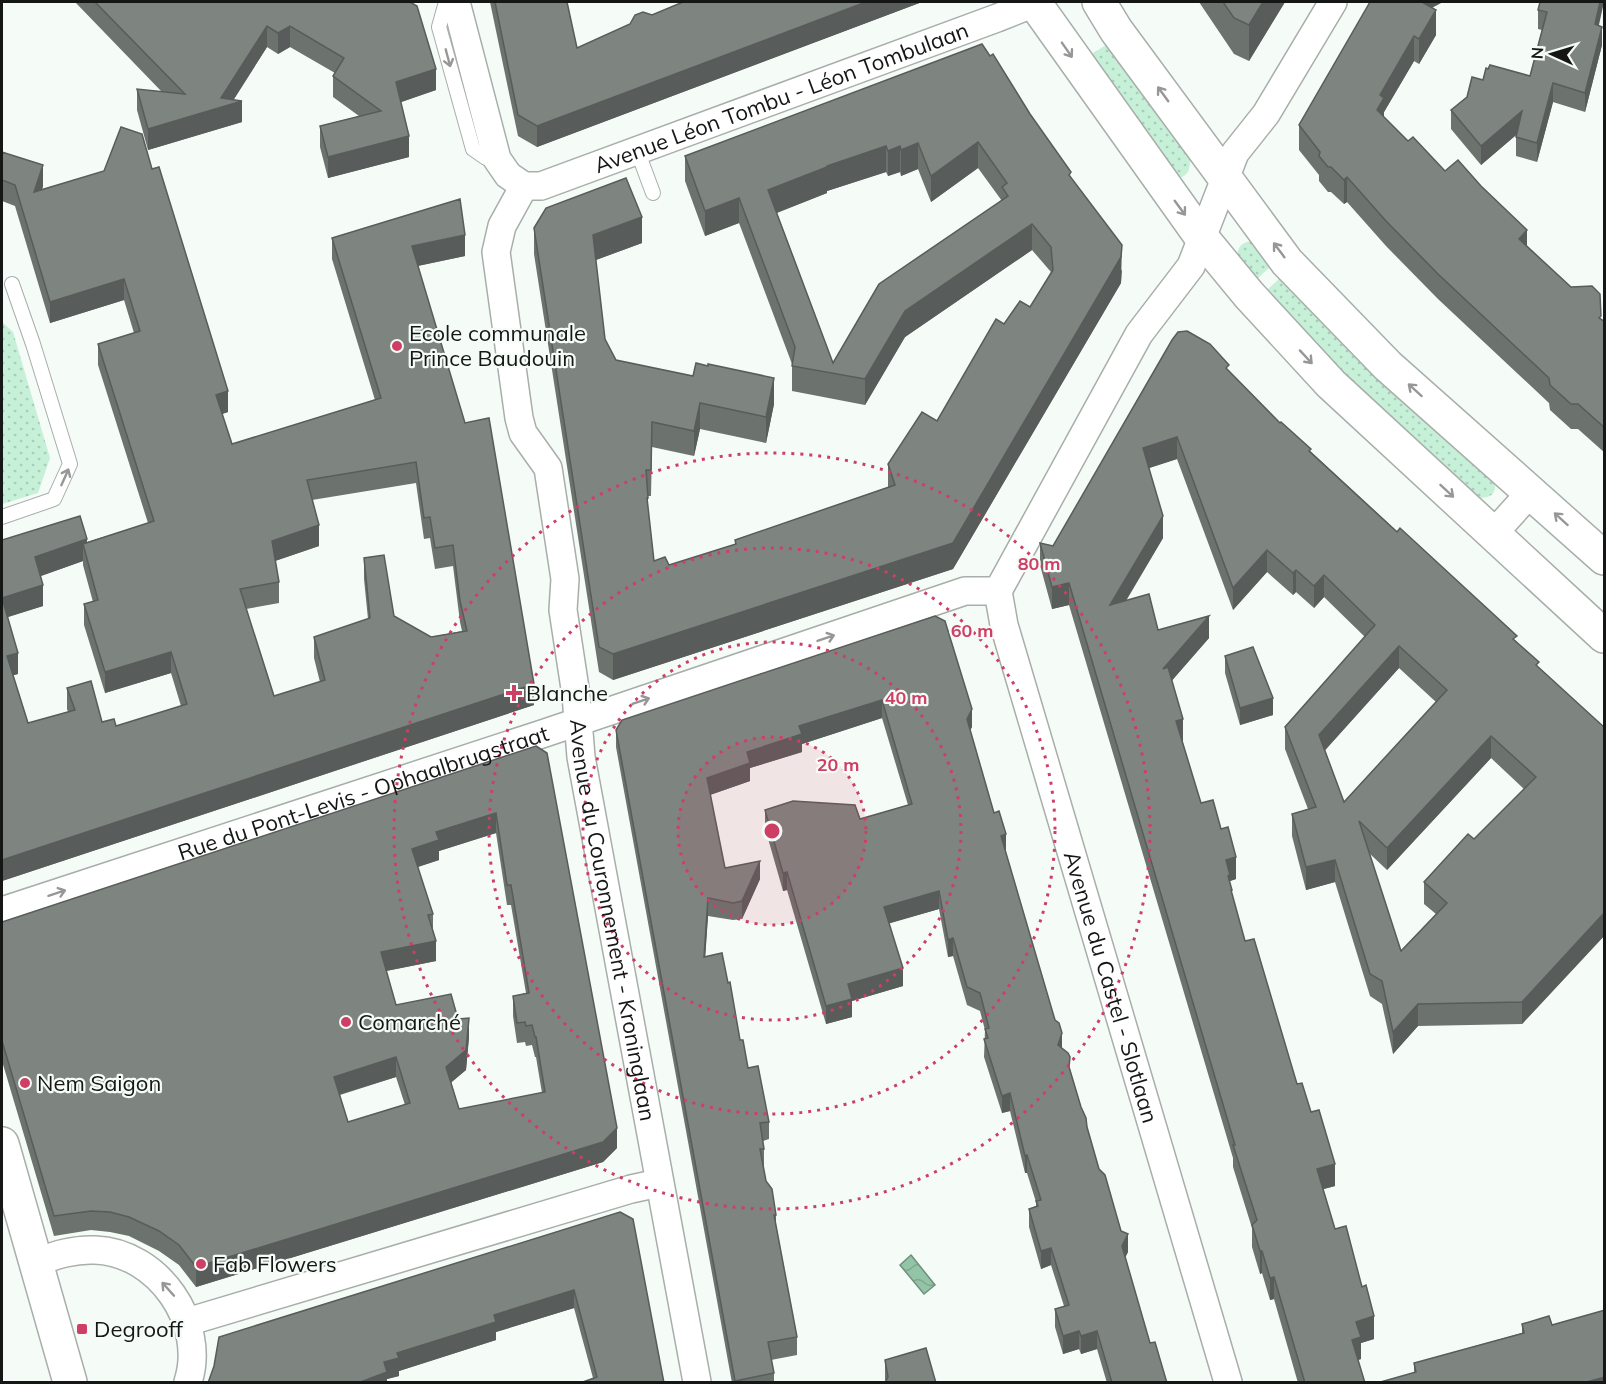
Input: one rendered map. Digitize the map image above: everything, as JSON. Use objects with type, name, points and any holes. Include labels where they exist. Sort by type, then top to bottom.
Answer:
[{"type":"main road","points":[[1035,2],[1202,238],[1250,295],[1331,384],[1605,636]]},
{"type":"main road","points":[[1099,2],[1116,30],[1287,261],[1388,366],[1605,558]]},
{"type":"main road","points":[[2,1144],[70,1383]]},
{"type":"street","points":[[456,2],[469,94],[498,159],[508,175],[524,186]]},
{"type":"street","name":"Avenue Léon Tombu - Léon Tombulaan","points":[[524,186],[542,186],[1035,2]]},
{"type":"street","points":[[998,591],[1139,334],[1191,266],[1235,153],[1266,114],[1333,2]]},
{"type":"street","name":"Avenue du Couronnement - Kroninglaan","points":[[524,186],[502,226],[496,252],[519,418],[523,433],[548,468],[565,579],[563,610],[578,722],[580,757],[697,1383]]},
{"type":"street","points":[[1493,534],[1531,492]]},
{"type":"street","name":"Rue du Pont-Levis - Ophaalbrugstraat","points":[[2,911],[578,722],[965,591],[998,591]]},
{"type":"street","name":"Avenue du Castel - Slotlaan","points":[[998,591],[1008,636],[1228,1383]]},
{"type":"street","points":[[187,1322],[631,1189],[659,1184]]},
{"type":"street","points":[[36,1262],[66,1251],[96,1250],[126,1257],[153,1272],[174,1295],[187,1322],[192,1348],[188,1383]]},
{"type":"lane","points":[[446,2],[439,27],[469,94]]},
{"type":"lane","points":[[637,150],[652,194]]},
{"type":"lane","points":[[2,517],[54,499],[70,464],[12,284]]},
{"type":"shaded area","points":[[1109,43],[1190,159],[1188,171],[1182,177],[1179,178],[1087,57]]},
{"type":"shaded area","points":[[1252,241],[1274,263],[1256,280],[1237,258],[1240,246]]},
{"type":"shaded area","points":[[1284,274],[1494,481],[1495,490],[1490,496],[1483,498],[1474,496],[1352,384],[1265,292]]},
{"type":"shaded area","points":[[2,322],[13,332],[50,458],[38,493],[2,504]]},
{"type":"water","points":[[911,1255],[935,1285],[924,1294],[900,1265]]},
{"type":"building","points":[[95,2],[410,2],[417,6],[436,69],[396,82],[409,136],[328,157],[320,126],[381,111],[333,76],[344,58],[290,26],[278,33],[267,26],[221,98],[242,101],[148,129],[137,89],[185,94]]},
{"type":"building","points":[[495,2],[567,2],[577,48],[630,24],[635,15],[643,12],[652,15],[683,2],[866,2],[537,126],[518,115]]},
{"type":"building","points":[[1223,2],[1263,2],[1249,25],[1234,18]]},
{"type":"building","points":[[1370,2],[1422,2],[1436,10],[1419,39],[1414,36],[1380,95],[1384,98],[1377,110],[1408,141],[1413,137],[1445,171],[1458,160],[1481,186],[1527,230],[1519,239],[1571,287],[1592,286],[1600,294],[1601,316],[1599,318],[1605,322],[1605,428],[1578,404],[1571,404],[1550,385],[1549,378],[1438,274],[1347,177],[1344,180],[1331,167],[1328,167],[1319,156],[1320,152],[1299,125]]},
{"type":"building","points":[[1540,2],[1600,2],[1595,24],[1602,27],[1585,93],[1553,83],[1537,143],[1516,137],[1522,111],[1481,146],[1451,110],[1467,97],[1472,77],[1483,80],[1486,68],[1488,69],[1490,65],[1530,76],[1547,12],[1538,10]]},
{"type":"building","points":[[982,44],[990,56],[993,54],[1030,114],[1071,172],[1069,175],[1122,245],[1121,257],[953,543],[613,654],[599,647],[534,228],[546,208],[626,178],[642,217],[593,235],[605,339],[616,360],[693,376],[696,363],[774,378],[766,417],[700,403],[694,431],[652,422],[651,470],[646,470],[654,561],[665,557],[669,565],[736,544],[735,540],[895,485],[888,464],[922,412],[937,421],[996,319],[1004,324],[1020,301],[1030,307],[1053,270],[1051,247],[1032,224],[905,311],[865,379],[792,366],[795,347],[739,198],[705,211],[685,156]],"holes":[[[978,142],[1007,183],[1002,187],[1008,196],[879,284],[833,363],[768,190],[827,166],[886,146],[888,151],[900,146],[901,150],[918,143],[931,176]]]},
{"type":"building","points":[[121,127],[142,134],[152,169],[159,167],[228,391],[216,395],[232,444],[381,398],[332,238],[460,199],[465,235],[412,246],[465,423],[489,418],[534,684],[2,860],[2,598],[18,653],[7,656],[28,723],[75,710],[67,688],[91,681],[102,722],[114,719],[116,726],[187,704],[171,652],[105,672],[84,604],[98,600],[83,544],[154,521],[98,344],[140,331],[124,279],[50,302],[15,185],[2,180],[2,152],[43,165],[34,192],[104,171]],"holes":[[[416,462],[424,518],[430,517],[435,548],[453,545],[460,601],[467,631],[431,637],[394,616],[384,555],[364,558],[370,618],[314,637],[325,680],[274,696],[240,589],[279,582],[272,541],[319,525],[307,480]]]},
{"type":"building","points":[[1187,331],[1210,344],[1229,365],[1226,368],[1280,423],[1311,449],[1309,451],[1397,532],[1400,528],[1517,636],[1513,639],[1539,662],[1536,665],[1605,728],[1605,912],[1522,1002],[1418,1004],[1393,1032],[1382,981],[1370,974],[1335,860],[1306,867],[1292,814],[1316,807],[1285,727],[1375,625],[1324,575],[1314,586],[1296,570],[1293,573],[1267,550],[1233,588],[1177,437],[1143,448],[1163,516],[1110,605],[1149,594],[1158,630],[1209,616],[1163,669],[1168,667],[1183,719],[1176,721],[1201,803],[1213,800],[1221,829],[1228,827],[1236,857],[1226,860],[1230,875],[1228,876],[1245,941],[1254,939],[1297,1084],[1302,1083],[1311,1112],[1319,1110],[1335,1164],[1317,1169],[1335,1229],[1346,1226],[1362,1287],[1366,1285],[1374,1316],[1356,1322],[1361,1337],[1352,1340],[1365,1383],[1305,1383],[1274,1277],[1270,1278],[1252,1225],[1257,1220],[1069,583],[1052,587],[1040,543],[1053,546],[1178,332]],"holes":[[[1399,646],[1447,690],[1344,802],[1319,735]],[[1491,736],[1536,777],[1474,839],[1468,834],[1424,882],[1447,903],[1401,951],[1359,821],[1387,848]]]},
{"type":"building","points":[[80,516],[87,539],[35,557],[43,585],[2,598],[2,540]]},
{"type":"building","points":[[935,616],[945,621],[972,709],[967,719],[994,813],[999,811],[1006,834],[1001,836],[1055,1020],[1059,1023],[1062,1033],[1058,1045],[1070,1057],[1069,1067],[1086,1118],[1099,1169],[1105,1175],[1121,1231],[1128,1234],[1122,1246],[1150,1343],[1155,1342],[1167,1383],[1112,1383],[1097,1331],[1081,1336],[1079,1331],[1063,1336],[1055,1309],[1069,1305],[1051,1248],[1041,1251],[1029,1209],[1038,1206],[1036,1201],[1041,1200],[1027,1155],[1025,1156],[1010,1093],[1002,1096],[984,1039],[988,1038],[985,1029],[989,1028],[980,993],[967,987],[953,938],[948,940],[939,891],[884,907],[903,968],[848,984],[852,999],[826,1006],[787,872],[783,873],[765,810],[793,801],[855,805],[860,819],[912,804],[882,700],[799,726],[802,734],[747,752],[750,763],[707,778],[725,868],[760,861],[742,901],[733,903],[708,898],[704,957],[722,953],[748,1068],[758,1066],[769,1122],[760,1123],[764,1149],[760,1149],[766,1181],[772,1189],[776,1215],[774,1215],[797,1337],[768,1342],[774,1373],[735,1381],[616,730],[622,720]]},
{"type":"building","points":[[1253,647],[1273,698],[1240,708],[1225,656]]},
{"type":"building","points":[[536,746],[547,753],[617,1128],[603,1142],[196,1267],[179,1245],[159,1231],[129,1217],[110,1212],[91,1211],[54,1216],[2,1041],[2,922]],"holes":[[[496,813],[507,885],[511,885],[529,993],[513,996],[517,1023],[525,1022],[526,1026],[532,1025],[545,1092],[459,1109],[446,1067],[466,1050],[469,1018],[458,1019],[451,994],[396,1005],[381,952],[436,941],[428,915],[433,914],[412,849],[439,840],[436,832]],[[396,1057],[410,1103],[348,1122],[334,1077]]]},
{"type":"building","points":[[620,1212],[633,1219],[664,1383],[580,1383],[597,1377],[574,1290],[494,1315],[496,1322],[397,1353],[399,1358],[384,1362],[387,1372],[358,1383],[208,1383],[214,1366],[219,1337]]},
{"type":"building","points":[[1605,1310],[1605,1377],[1583,1383],[1377,1383],[1416,1372],[1414,1363],[1524,1333],[1522,1324],[1549,1316],[1552,1325]]},
{"type":"building","points":[[926,1348],[936,1383],[885,1383],[888,1377],[885,1360]]},
{"type":"place","name":"Ecole communale Prince Baudouin","points":[[397,346]]},
{"type":"place","name":"Blanche","points":[[514,693]]},
{"type":"place","name":"Comarché","points":[[346,1022]]},
{"type":"place","name":"Nem Saigon","points":[[25,1083]]},
{"type":"place","name":"Fab Flowers","points":[[201,1264]]},
{"type":"place","name":"Degrooff","points":[[82,1329]]}]
